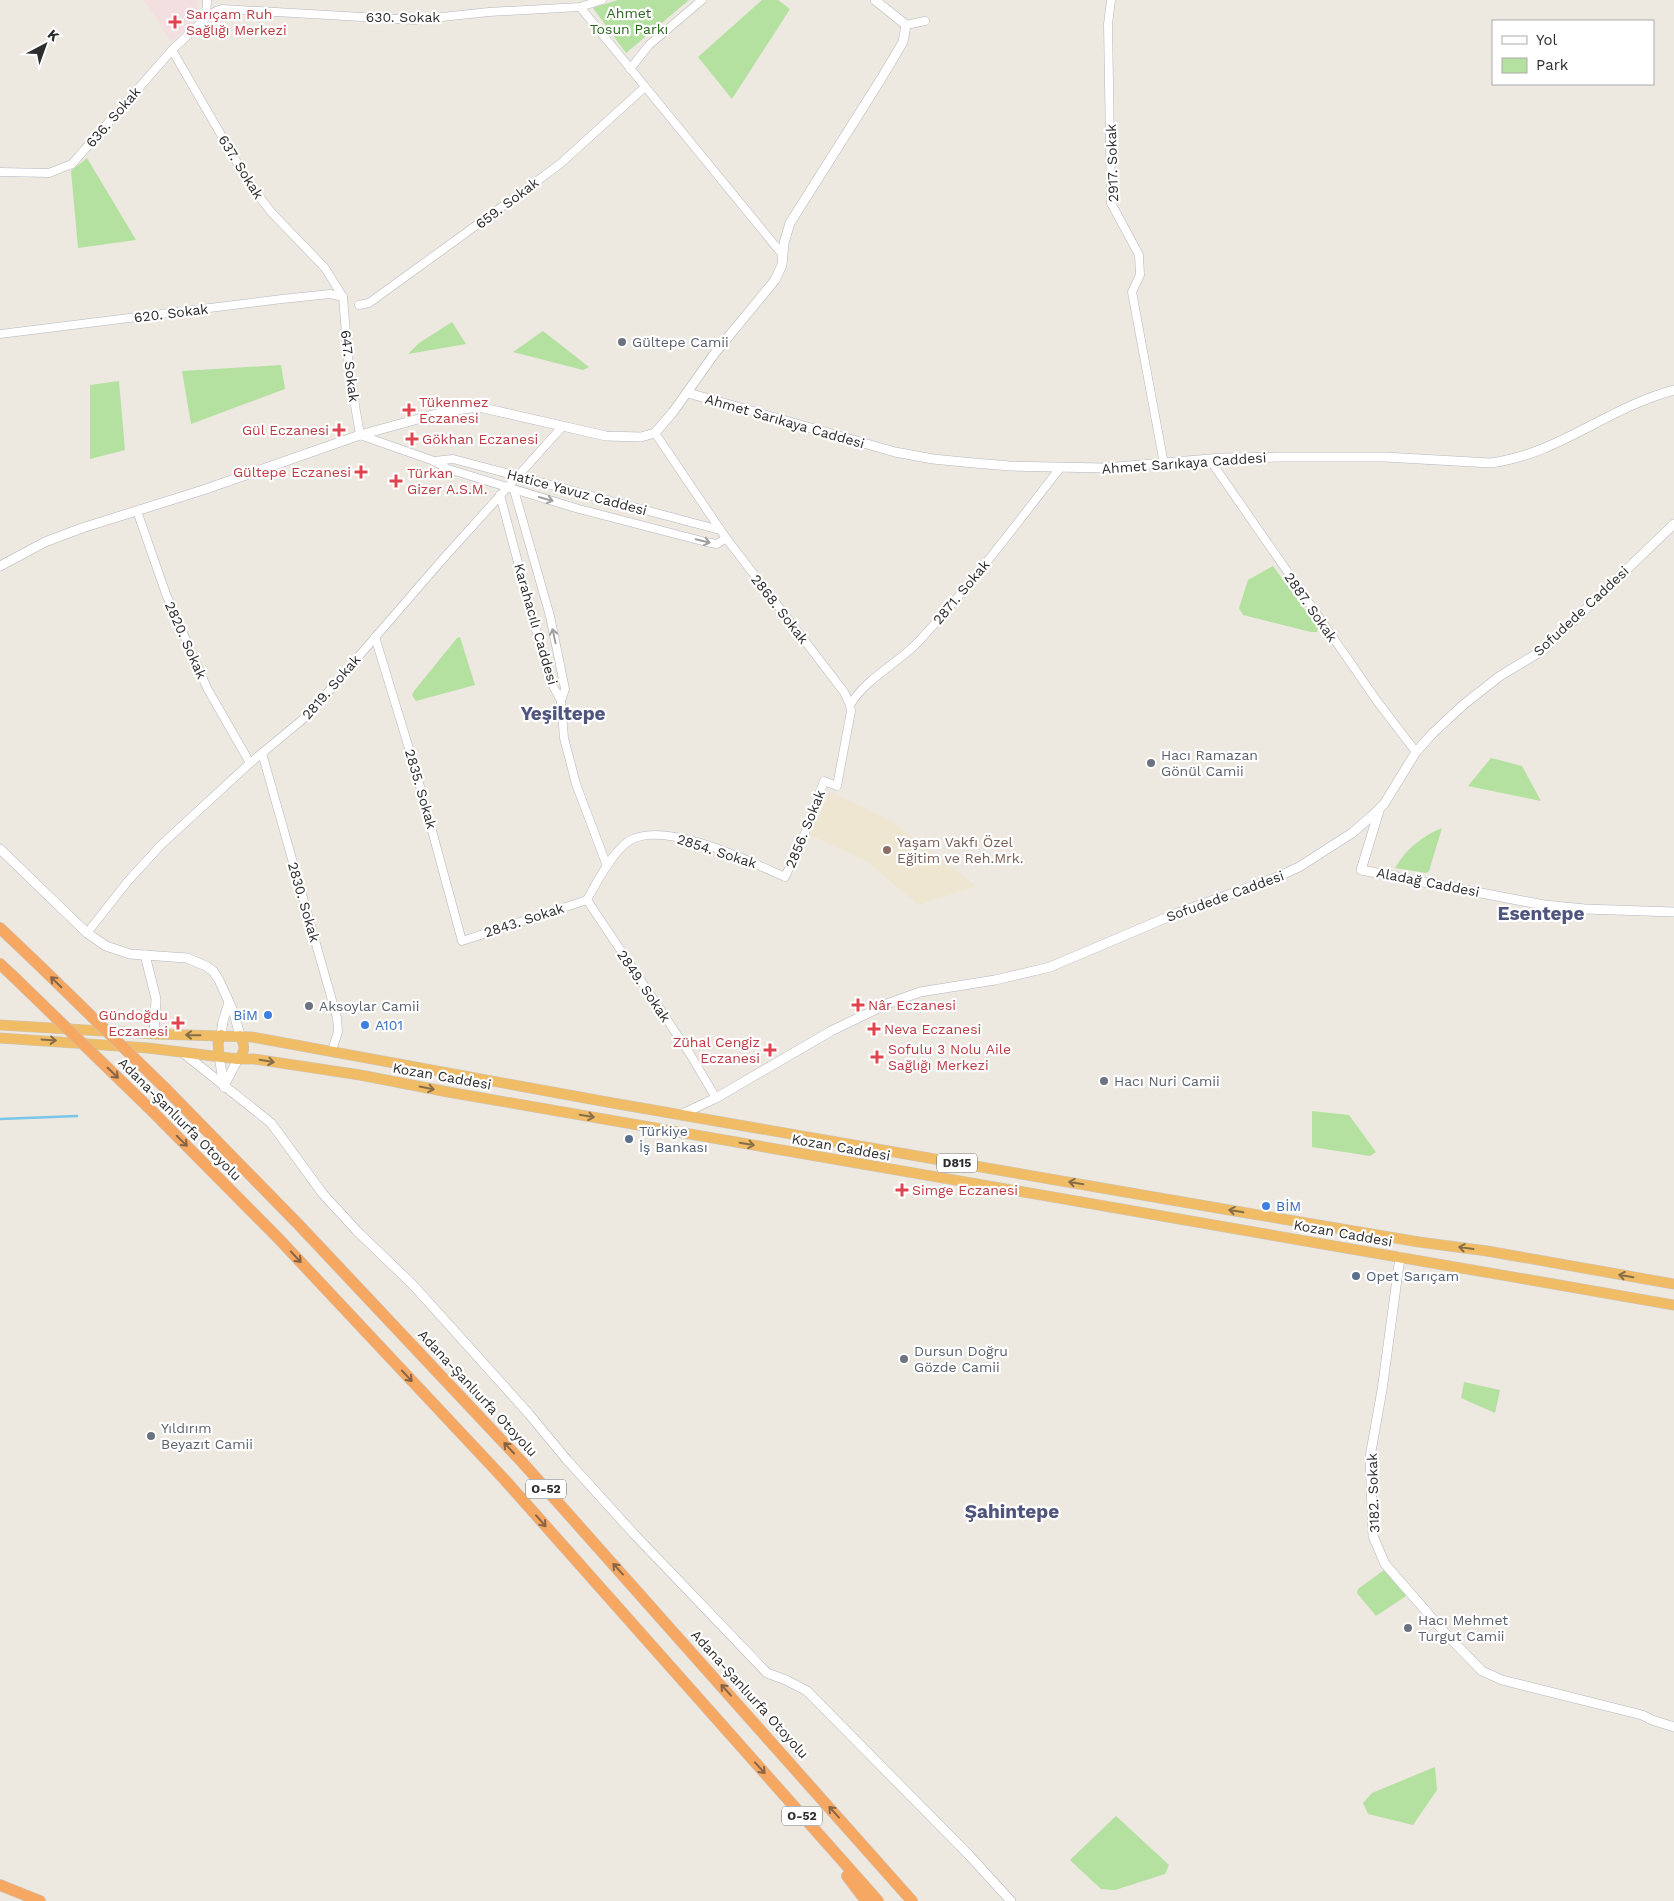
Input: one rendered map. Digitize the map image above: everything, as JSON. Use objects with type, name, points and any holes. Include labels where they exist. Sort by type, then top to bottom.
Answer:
[{"type":"highway","name":"Adana-Şanlıurfa Otoyolu","points":[[0,928],[166,1089],[299,1224],[522,1462],[912,1901]]},
{"type":"highway","name":"Adana-Şanlıurfa Otoyolu","points":[[0,964],[148,1107],[278,1238],[504,1479],[878,1901]]},
{"type":"highway","name":"Kozan Caddesi","points":[[0,1024],[154,1034],[236,1036],[332,1050],[680,1115],[1235,1211],[1419,1242],[1487,1251],[1674,1284]]},
{"type":"highway","points":[[219,1056],[218,1043],[221,1035]]},
{"type":"highway","points":[[236,1036],[245,1048],[244,1053],[238,1059]]},
{"type":"highway","name":"Kozan Caddesi","points":[[0,1038],[128,1046],[238,1059],[254,1059],[360,1075],[448,1092],[1674,1305]]},
{"type":"highway","points":[[802,1816],[866,1901]]},
{"type":"highway","points":[[850,1829],[919,1901]]},
{"type":"highway","points":[[0,1885],[40,1901]]},
{"type":"main road","points":[[0,566],[52,539],[203,490],[360,434],[447,411],[480,407],[606,436],[641,437],[655,433],[661,428],[715,354],[775,280],[782,265],[786,232],[790,223],[903,42],[906,25],[877,1]]},
{"type":"main road","name":"Ahmet Sarıkaya Caddesi","points":[[688,393],[865,444],[915,456],[1010,466],[1105,468],[1280,457],[1385,457],[1490,463],[1502,462],[1538,452],[1642,400],[1674,390]]},
{"type":"main road","name":"Sofudede Caddesi","points":[[680,1115],[716,1098],[831,1031],[887,1004],[920,992],[996,980],[1050,967],[1175,914],[1286,874],[1320,854],[1352,833],[1379,810],[1416,752],[1432,734],[1500,676],[1543,650],[1674,524]]},
{"type":"main road","name":"Aladağ Caddesi","points":[[1379,810],[1361,870],[1544,905],[1585,909],[1674,912]]},
{"type":"main road","points":[[0,849],[87,933],[106,946],[116,950],[145,955],[187,958],[213,971],[229,1003],[236,1036]]},
{"type":"main road","points":[[145,955],[156,999],[154,1034]]},
{"type":"main road","points":[[221,1035],[229,1003]]},
{"type":"main road","points":[[182,1052],[270,1123],[322,1194],[414,1286],[535,1421],[567,1460],[743,1648],[767,1672],[807,1692],[968,1854],[1011,1901]]},
{"type":"main road","points":[[219,1056],[224,1086]]},
{"type":"main road","points":[[224,1086],[238,1059]]},
{"type":"main road","name":"3182. Sokak","points":[[1400,1257],[1382,1390],[1370,1457],[1373,1536],[1385,1564],[1445,1634],[1482,1672],[1502,1680],[1642,1715],[1674,1727]]},
{"type":"street","points":[[206,18],[207,0]]},
{"type":"street","name":"630. Sokak","points":[[206,18],[222,9],[414,20],[489,12],[580,7],[602,0]]},
{"type":"street","points":[[630,69],[649,45],[702,0]]},
{"type":"street","name":"2917. Sokak","points":[[1112,0],[1108,24],[1111,203],[1139,255],[1140,275],[1132,292],[1164,464]]},
{"type":"street","points":[[580,7],[782,254]]},
{"type":"street","name":"636. Sokak","points":[[0,172],[48,173],[72,164],[172,50],[206,18]]},
{"type":"street","points":[[906,25],[925,21]]},
{"type":"street","name":"637. Sokak","points":[[172,50],[250,185],[272,213],[325,268],[343,297]]},
{"type":"street","name":"659. Sokak","points":[[359,305],[368,303],[560,164],[645,87]]},
{"type":"street","name":"620. Sokak","points":[[0,334],[282,298],[330,294],[343,297]]},
{"type":"street","name":"647. Sokak","points":[[343,297],[349,370],[360,434]]},
{"type":"street","name":"2819. Sokak","points":[[87,933],[128,881],[161,845],[250,763],[308,714],[500,495],[510,489],[517,476],[562,427]]},
{"type":"street","name":"2868. Sokak","points":[[655,433],[720,530],[844,692],[850,705]]},
{"type":"street","points":[[360,434],[434,461],[448,469],[510,489],[706,542],[718,544],[726,538]]},
{"type":"street","name":"Hatice Yavuz Caddesi","points":[[434,461],[453,459],[720,530]]},
{"type":"street","name":"2887. Sokak","points":[[1210,460],[1377,701],[1416,752]]},
{"type":"street","name":"2871. Sokak","points":[[850,705],[860,691],[924,636],[992,556],[1060,468]]},
{"type":"street","points":[[510,489],[550,616],[564,689],[561,701]]},
{"type":"street","name":"Karahacılı Caddesi","points":[[500,495],[547,671],[561,701],[564,738],[576,784],[607,866]]},
{"type":"street","name":"2820. Sokak","points":[[137,511],[166,594],[200,673],[250,763]]},
{"type":"street","name":"2835. Sokak","points":[[375,638],[415,768],[462,941]]},
{"type":"street","name":"2856. Sokak","points":[[786,877],[824,781],[837,786],[851,711],[850,705]]},
{"type":"street","name":"2830. Sokak","points":[[262,753],[337,1018],[338,1032],[332,1050]]},
{"type":"street","name":"2854. Sokak","points":[[587,900],[607,866],[628,842],[644,836],[679,837],[739,856],[786,877]]},
{"type":"street","name":"2843. Sokak","points":[[462,941],[587,900]]},
{"type":"street","name":"2849. Sokak","points":[[587,900],[690,1054],[716,1098]]},
{"type":"shaded area","name":"Sarıçam Ruh Sağlığı Merkezi","points":[[144,0],[198,0],[196,17],[189,27],[171,42]]},
{"type":"shaded area","name":"Yaşam Vakfı Özel Eğitim ve Reh.Mrk.","points":[[830,792],[890,820],[976,886],[918,905],[867,861],[810,835]]},
{"type":"green space","name":"Ahmet Tosun Parkı","points":[[618,0],[689,0],[626,53],[593,8]]},
{"type":"green space","points":[[762,0],[778,0],[790,9],[732,99],[698,57]]},
{"type":"green space","points":[[87,158],[136,240],[78,248],[71,171]]},
{"type":"green space","points":[[452,322],[466,344],[408,354],[419,343]]},
{"type":"green space","points":[[543,331],[589,367],[583,370],[513,352]]},
{"type":"green space","points":[[281,365],[285,389],[191,424],[182,371]]},
{"type":"green space","points":[[119,381],[125,450],[90,459],[90,385]]},
{"type":"green space","points":[[1273,566],[1318,628],[1317,632],[1243,615],[1239,608],[1248,580]]},
{"type":"green space","points":[[460,637],[475,685],[416,701],[412,695],[414,691],[457,638]]},
{"type":"green space","points":[[1491,758],[1522,766],[1541,801],[1468,786]]},
{"type":"green space","points":[[1442,828],[1429,871],[1426,873],[1395,868],[1415,844]]},
{"type":"green space","points":[[1312,1111],[1349,1115],[1376,1152],[1370,1156],[1312,1147]]},
{"type":"green space","points":[[1464,1382],[1500,1390],[1495,1413],[1461,1398]]},
{"type":"green space","points":[[1384,1570],[1406,1596],[1376,1616],[1357,1593],[1358,1589]]},
{"type":"green space","points":[[1435,1767],[1437,1790],[1413,1825],[1368,1814],[1363,1803],[1372,1793]]},
{"type":"green space","points":[[1116,1816],[1169,1865],[1165,1874],[1115,1890],[1101,1889],[1070,1860]]},
{"type":"waterway","points":[[0,1119],[77,1116]]},
{"type":"place","name":"Sarıçam Ruh Sağlığı Merkezi","points":[[175,22]]},
{"type":"place","name":"Gültepe Camii","points":[[622,342]]},
{"type":"place","name":"Tükenmez Eczanesi","points":[[409,410]]},
{"type":"place","name":"Gül Eczanesi","points":[[339,430]]},
{"type":"place","name":"Gökhan Eczanesi","points":[[412,439]]},
{"type":"place","name":"Gültepe Eczanesi","points":[[361,472]]},
{"type":"place","name":"Türkan Gizer A.S.M.","points":[[396,481]]},
{"type":"place","name":"Hacı Ramazan Gönül Camii","points":[[1151,763]]},
{"type":"place","name":"Yaşam Vakfı Özel Eğitim ve Reh.Mrk.","points":[[887,850]]},
{"type":"place","name":"Nâr Eczanesi","points":[[858,1005]]},
{"type":"place","name":"Aksoylar Camii","points":[[309,1006]]},
{"type":"place","name":"BiM","points":[[268,1015]]},
{"type":"place","name":"Gündoğdu Eczanesi","points":[[178,1023]]},
{"type":"place","name":"A101","points":[[365,1025]]},
{"type":"place","name":"Neva Eczanesi","points":[[874,1029]]},
{"type":"place","name":"Zühal Cengiz Eczanesi","points":[[770,1050]]},
{"type":"place","name":"Sofulu 3 Nolu Aile Sağlığı Merkezi","points":[[877,1057]]},
{"type":"place","name":"Hacı Nuri Camii","points":[[1104,1081]]},
{"type":"place","name":"Türkiye İş Bankası","points":[[629,1139]]},
{"type":"place","name":"Simge Eczanesi","points":[[902,1190]]},
{"type":"place","name":"BİM","points":[[1266,1206]]},
{"type":"place","name":"Opet Sarıçam","points":[[1356,1276]]},
{"type":"place","name":"Dursun Doğru Gözde Camii","points":[[904,1359]]},
{"type":"place","name":"Yıldırım Beyazıt Camii","points":[[151,1436]]},
{"type":"place","name":"Hacı Mehmet Turgut Camii","points":[[1408,1628]]},
{"type":"district","name":"Yeşiltepe","points":[[563,713]]},
{"type":"district","name":"Esentepe","points":[[1541,913]]},
{"type":"district","name":"Şahintepe","points":[[1012,1511]]}]
